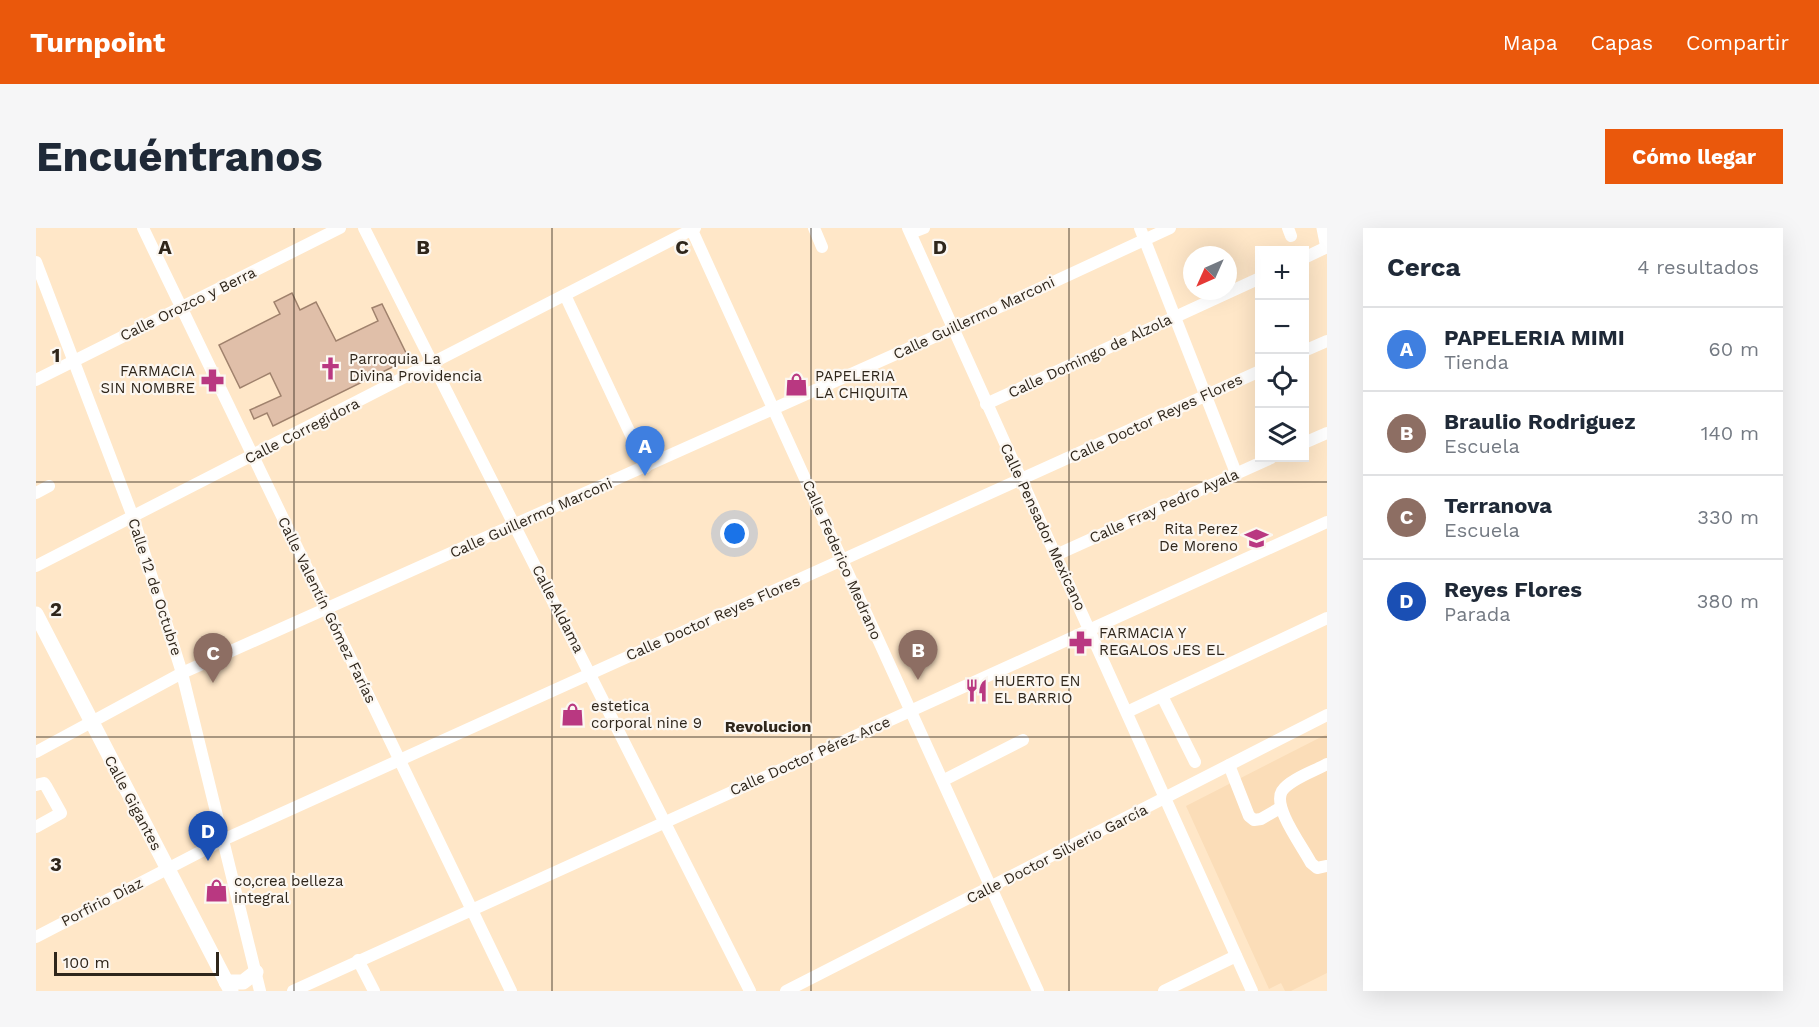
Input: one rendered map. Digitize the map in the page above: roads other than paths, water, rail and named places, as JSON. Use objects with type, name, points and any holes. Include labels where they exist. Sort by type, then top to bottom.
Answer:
[{"type":"main road","points":[[1324,228],[1327,245]]},
{"type":"main road","name":"Calle Gigantes","points":[[36,614],[229,986]]},
{"type":"main road","points":[[229,986],[243,982],[256,972]]},
{"type":"street","name":"Calle Valentín Gómez Farías","points":[[143,228],[511,991]]},
{"type":"street","name":"Calle Orozco y Berra","points":[[36,380],[340,228]]},
{"type":"street","name":"Calle Aldama","points":[[364,228],[750,991]]},
{"type":"street","name":"Calle Corregidora","points":[[36,566],[693,228]]},
{"type":"street","name":"Calle Federico Medrano","points":[[693,228],[1038,991]]},
{"type":"street","points":[[814,228],[822,247]]},
{"type":"street","points":[[909,231],[924,228]]},
{"type":"street","name":"Calle Guillermo Marconi","points":[[36,752],[182,673],[326,611],[952,329],[1142,234],[1170,228]]},
{"type":"street","name":"Calle Pensador Mexicano","points":[[909,231],[1252,991]]},
{"type":"street","points":[[1142,234],[1236,473]]},
{"type":"street","points":[[1309,256],[1327,245]]},
{"type":"street","name":"Calle 12 de Octubre","points":[[36,262],[133,517],[182,673],[225,838],[261,991]]},
{"type":"street","name":"Calle Domingo de Alzola","points":[[986,404],[1255,280]]},
{"type":"street","points":[[565,295],[646,467]]},
{"type":"street","points":[[1309,349],[1327,340]]},
{"type":"street","name":"Calle Doctor Reyes Flores","points":[[168,868],[225,838],[1255,373]]},
{"type":"street","points":[[1309,441],[1327,433]]},
{"type":"street","name":"Calle Fray Pedro Ayala","points":[[1056,555],[1262,462]]},
{"type":"street","points":[[36,493],[50,486]]},
{"type":"street","name":"Calle Doctor Pérez Arce","points":[[293,991],[1327,522]]},
{"type":"street","points":[[1127,712],[1327,618]]},
{"type":"street","points":[[1162,696],[1195,762]]},
{"type":"street","name":"Calle Doctor Silverio García","points":[[786,991],[1327,715]]},
{"type":"street","points":[[944,780],[1023,740]]},
{"type":"street","points":[[1327,764],[1287,786],[1280,797],[1280,808],[1311,862],[1317,868],[1327,866]]},
{"type":"street","points":[[1229,765],[1249,816],[1254,820],[1261,819],[1280,808]]},
{"type":"street","points":[[36,786],[44,783],[61,813],[57,818],[36,827]]},
{"type":"street","name":"Porfirio Díaz","points":[[36,937],[168,868]]},
{"type":"street","points":[[1164,991],[1236,956]]},
{"type":"street","points":[[358,960],[374,991]]},
{"type":"place","name":"Parroquia La Divina Providencia","points":[[331,368]]},
{"type":"place","name":"FARMACIA SIN NOMBRE","points":[[213,380]]},
{"type":"place","name":"PAPELERIA LA CHIQUITA","points":[[797,385]]},
{"type":"place","name":"PAPELERIA MIMI","points":[[645,476]]},
{"type":"place","name":"Rita Perez De Moreno","points":[[1256,538]]},
{"type":"place","name":"FARMACIA Y REGALOS JES EL","points":[[1081,642]]},
{"type":"place","name":"Braulio Rodriguez","points":[[918,680]]},
{"type":"place","name":"Terranova","points":[[213,683]]},
{"type":"place","name":"HUERTO EN EL BARRIO","points":[[976,690]]},
{"type":"place","name":"estetica corporal nine 9","points":[[573,715]]},
{"type":"place","name":"Reyes Flores","points":[[208,861]]},
{"type":"place","name":"co,crea belleza integral","points":[[216,890]]},
{"type":"district","name":"Revolucion","points":[[768,726]]}]
